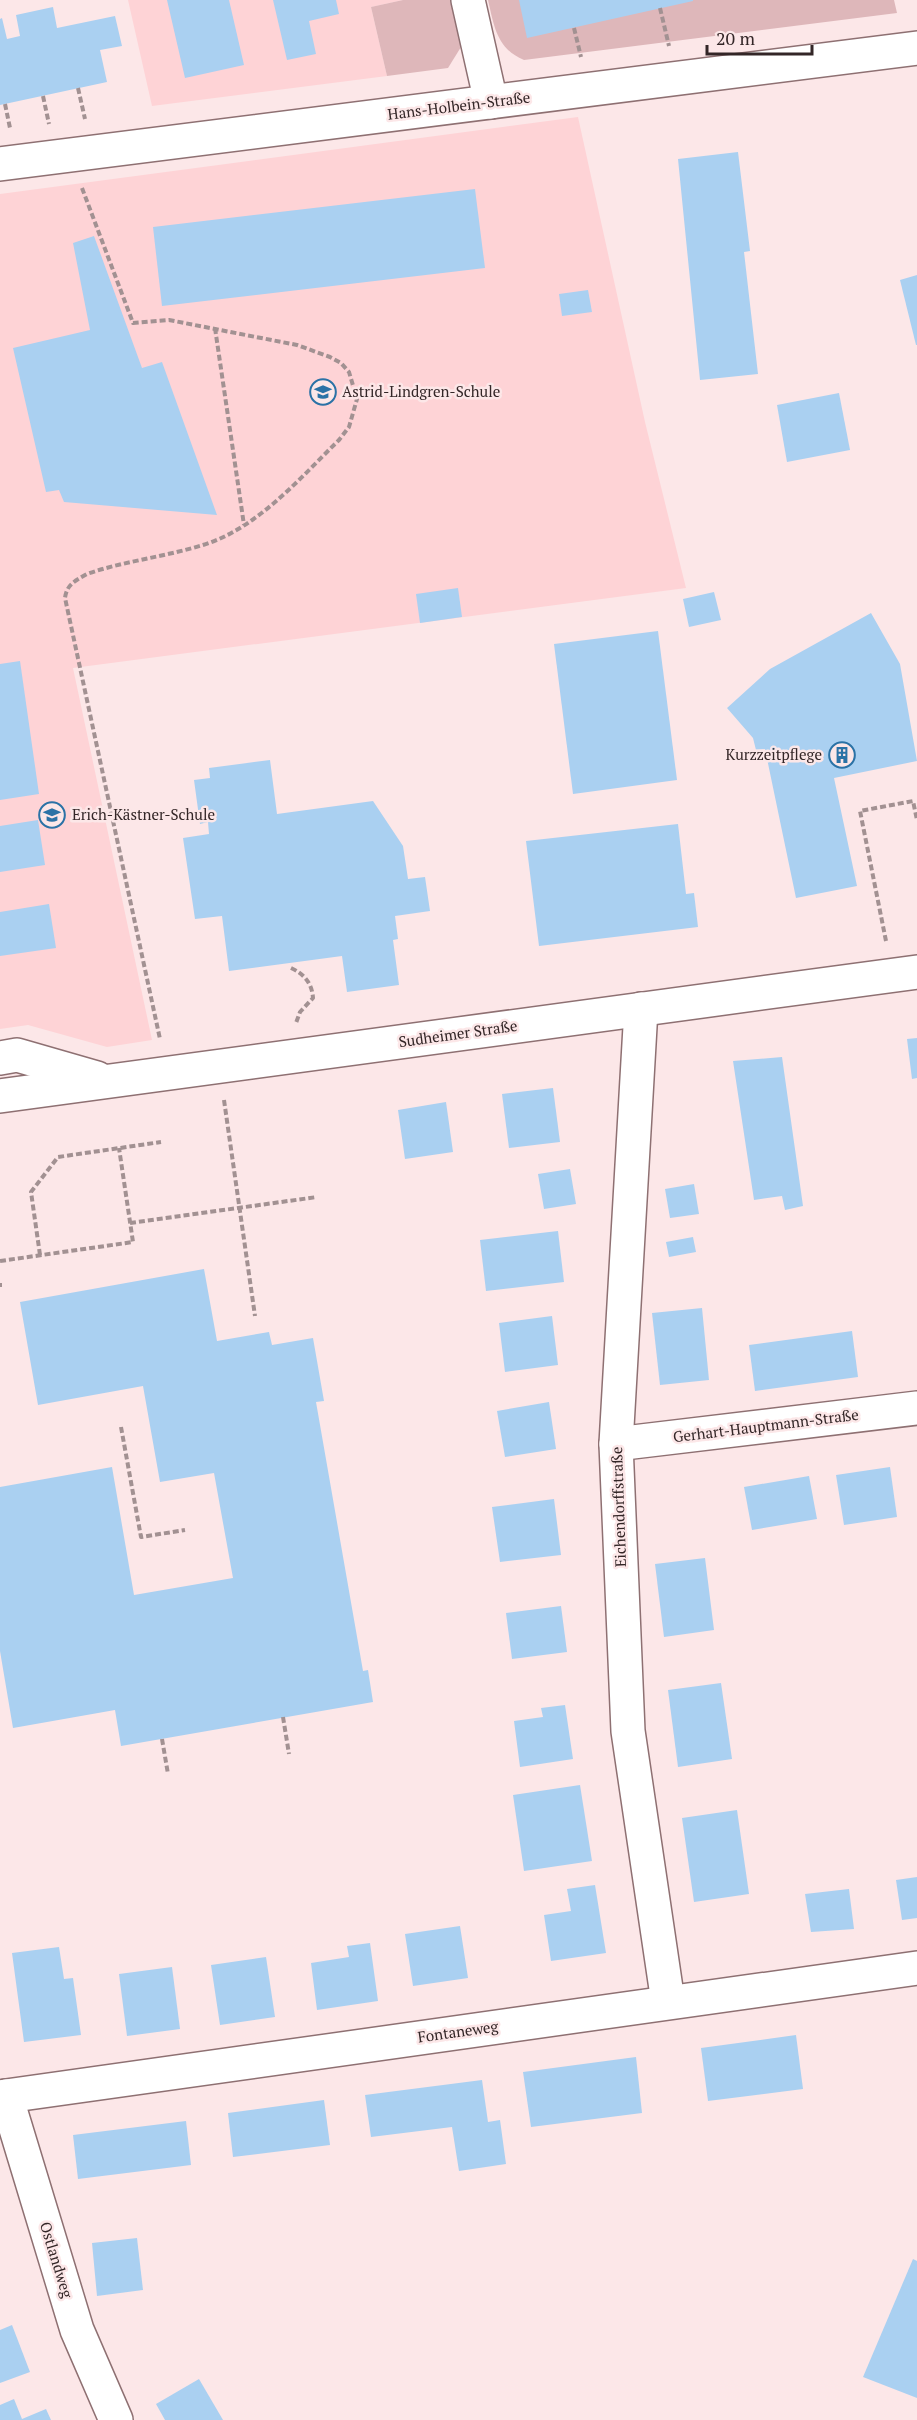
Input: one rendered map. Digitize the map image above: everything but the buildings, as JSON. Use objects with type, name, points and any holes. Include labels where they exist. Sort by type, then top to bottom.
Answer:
[{"type":"street","points":[[468,0],[491,102]]},
{"type":"street","name":"Hans-Holbein-Straße","points":[[0,164],[917,48]]},
{"type":"street","name":"Sudheimer Straße","points":[[0,1096],[905,974]]},
{"type":"street","name":"Eichendorffstraße","points":[[641,1010],[616,1444],[628,1731],[668,2002]]},
{"type":"street","points":[[0,1058],[17,1055],[108,1082]]},
{"type":"street","name":"Gerhart-Hauptmann-Straße","points":[[616,1444],[917,1408]]},
{"type":"street","name":"Fontaneweg","points":[[3,2096],[917,1968]]},
{"type":"street","name":"Ostlandweg","points":[[3,2096],[77,2330],[116,2420]]},
{"type":"path","points":[[56,156],[80,184],[133,323],[169,320],[297,345],[341,363],[349,372],[357,399],[350,427],[265,511],[203,545],[87,574],[71,583],[64,598],[168,1073]]},
{"type":"path","points":[[215,328],[243,525]]},
{"type":"path","points":[[905,974],[860,811],[913,801],[917,820]]},
{"type":"path","points":[[291,968],[302,973],[313,990],[313,998],[300,1012],[296,1023],[296,1056]]},
{"type":"path","points":[[219,1066],[255,1316]]},
{"type":"path","points":[[40,1255],[31,1192],[58,1157],[161,1142]]},
{"type":"path","points":[[0,1261],[133,1242],[119,1148]]},
{"type":"path","points":[[130,1223],[317,1197]]},
{"type":"path","points":[[121,1427],[141,1537],[185,1530]]},
{"type":"path","points":[[283,1717],[289,1754]]},
{"type":"path","points":[[162,1739],[168,1774]]},
{"type":"shaded area","points":[[128,0],[403,0],[371,7],[387,76],[152,106]]},
{"type":"shaded area","points":[[403,0],[450,0],[461,47],[448,68],[387,76],[371,7]]},
{"type":"shaded area","points":[[488,0],[894,0],[897,13],[524,60],[508,50],[502,43],[495,28]]},
{"type":"shaded area","name":"Astrid-Lindgren-Schule","points":[[578,117],[645,422],[686,588],[73,668],[152,1040],[107,1047],[28,1025],[0,1029],[0,194]]},
{"type":"place","name":"Astrid-Lindgren-Schule","points":[[323,392]]},
{"type":"place","name":"Kurzzeitpflege","points":[[842,755]]},
{"type":"place","name":"Erich-Kästner-Schule","points":[[52,815]]}]
